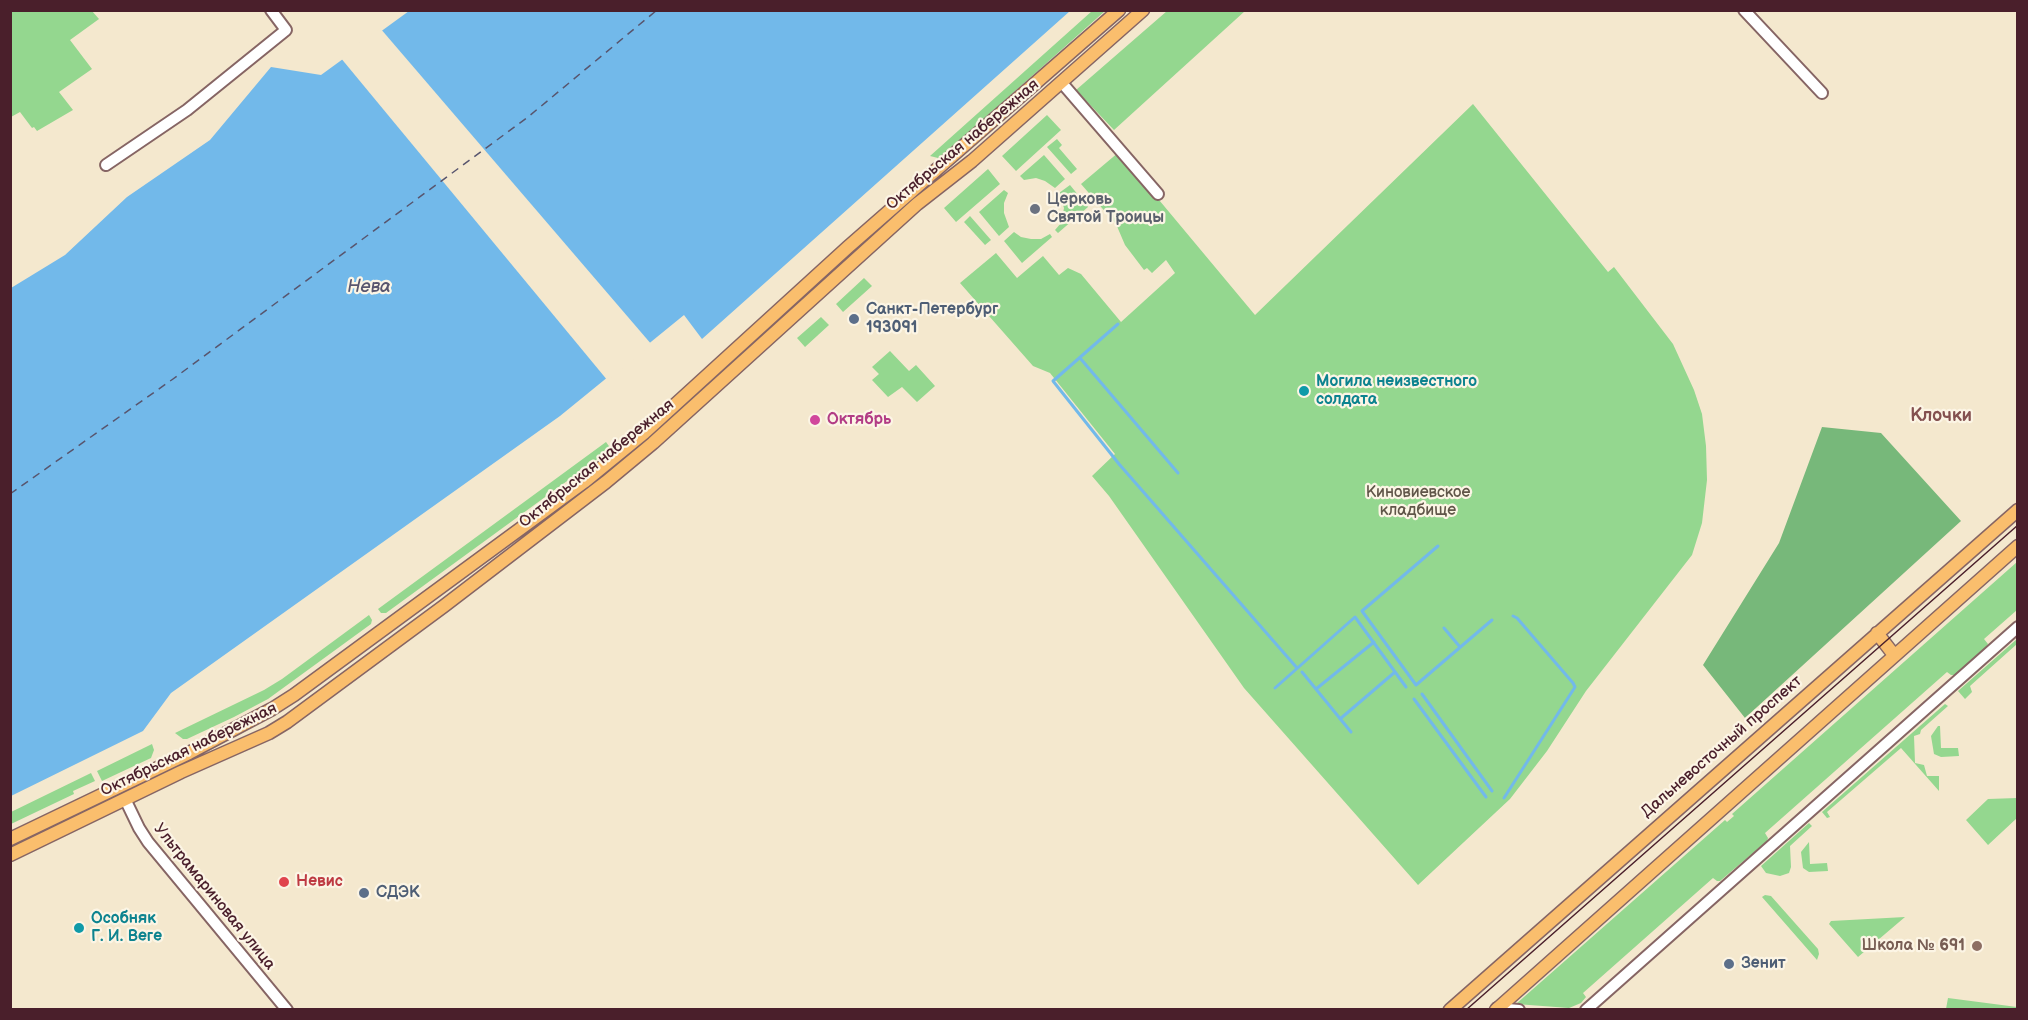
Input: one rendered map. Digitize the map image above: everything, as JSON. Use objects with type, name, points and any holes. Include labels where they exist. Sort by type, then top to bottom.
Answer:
[{"type":"main road","name":"Октябрьская набережная","points":[[10,839],[189,753],[279,704],[584,482],[638,438],[848,247],[1119,10]]},
{"type":"main road","name":"Октябрьская набережная","points":[[10,855],[287,722],[606,482],[653,443],[916,204],[965,166],[1143,10]]},
{"type":"main road","name":"Дальневосточный проспект","points":[[1449,1010],[2018,510]]},
{"type":"main road","points":[[1496,1009],[2018,546]]},
{"type":"main road","points":[[1877,633],[1894,655]]},
{"type":"street","points":[[106,165],[187,110],[286,30],[271,10]]},
{"type":"street","points":[[1744,10],[1822,93]]},
{"type":"street","points":[[1062,83],[1158,194]]},
{"type":"street","points":[[1586,1010],[2018,627]]},
{"type":"street","name":"Ультрамариновая улица","points":[[124,799],[148,842],[287,1010]]},
{"type":"street","points":[[1496,1009],[1519,1010]]},
{"type":"green space","points":[[10,11],[92,11],[99,19],[70,40],[92,69],[59,92],[73,110],[37,131],[20,112],[11,117]]},
{"type":"green space","points":[[1092,11],[1105,11],[941,157],[930,156]]},
{"type":"green space","points":[[1167,11],[1245,11],[1114,130],[1076,90]]},
{"type":"green space","name":"Киновиевское кладбище","points":[[1473,104],[1608,272],[1614,267],[1673,344],[1702,414],[1707,480],[1702,523],[1692,555],[1586,691],[1547,751],[1510,799],[1418,885],[1244,688],[1109,496],[1092,476],[1115,454],[1050,373],[1033,366],[960,283],[996,253],[1017,278],[1043,256],[1059,275],[1068,268],[1081,274],[1121,322],[1175,273],[1166,260],[1152,273],[1147,268],[1144,270],[1125,245],[1116,224],[1081,184],[1119,152],[1255,315]]},
{"type":"green space","points":[[1047,115],[1061,130],[1016,171],[1002,156]]},
{"type":"green space","points":[[1057,139],[1062,145],[1059,148],[1077,169],[1071,174],[1047,147]]},
{"type":"green space","points":[[1044,155],[1065,179],[1055,188],[1045,181],[1036,178],[1024,180],[1020,176]]},
{"type":"green space","points":[[988,169],[1000,184],[956,222],[944,208]]},
{"type":"green space","points":[[1070,185],[1088,207],[1058,233],[1055,230],[1061,223],[1064,208],[1059,193]]},
{"type":"green space","points":[[1004,190],[1008,193],[1004,203],[1004,213],[1009,227],[999,236],[979,212]]},
{"type":"green space","points":[[970,216],[991,240],[985,245],[964,222]]},
{"type":"green space","points":[[1014,232],[1021,237],[1031,239],[1041,239],[1050,234],[1052,237],[1022,263],[1004,241]]},
{"type":"green space","points":[[864,278],[872,286],[843,312],[836,304]]},
{"type":"green space","points":[[821,317],[829,325],[805,347],[797,338]]},
{"type":"green space","points":[[890,351],[909,371],[916,365],[935,386],[917,402],[902,387],[888,397],[872,380],[879,374],[872,367]]},
{"type":"green space","points":[[1822,427],[1881,433],[1961,521],[1745,718],[1703,665],[1779,543]]},
{"type":"green space","points":[[606,442],[611,449],[386,613],[381,613],[378,609]]},
{"type":"green space","points":[[2017,562],[2017,610],[1984,639],[1987,646],[1955,675],[1947,672],[1765,833],[1767,841],[1720,881],[1713,878],[1583,993],[1586,997],[1581,1003],[1569,1008],[1516,1004],[1725,820],[1727,822],[1734,816],[1732,814]]},
{"type":"green space","points":[[369,615],[372,620],[371,624],[268,699],[187,739],[175,733],[264,690]]},
{"type":"green space","points":[[2017,639],[2017,644],[1970,686],[1972,692],[1965,699],[1958,691]]},
{"type":"green space","points":[[1945,704],[1948,706],[1921,730],[1920,734],[1914,736],[1915,763],[1924,765],[1927,776],[1939,776],[1939,791],[1901,748],[1827,812],[1830,817],[1827,818],[1822,812]]},
{"type":"green space","points":[[1940,726],[1941,748],[1958,748],[1959,756],[1941,757],[1934,754],[1931,736]]},
{"type":"green space","points":[[152,744],[154,750],[151,758],[102,781],[97,771]]},
{"type":"green space","points":[[91,773],[95,781],[73,791],[74,794],[11,824],[11,812]]},
{"type":"green space","points":[[2017,798],[2017,818],[1988,845],[1966,820],[1988,799]]},
{"type":"green space","points":[[1809,823],[1812,826],[1790,846],[1789,873],[1780,876],[1766,873],[1761,866]]},
{"type":"green space","points":[[1809,842],[1810,864],[1827,863],[1828,871],[1809,872],[1803,868],[1801,852]]},
{"type":"green space","points":[[1771,896],[1818,949],[1817,960],[1762,897]]},
{"type":"green space","points":[[1905,917],[1858,957],[1829,924],[1831,921]]},
{"type":"green space","points":[[1948,998],[2017,1007],[2017,1009],[1946,1009]]},
{"type":"water","name":"Нева","points":[[409,11],[1070,11],[702,339],[684,315],[560,416],[171,693],[143,731],[11,796],[11,288],[65,255],[127,197],[210,140],[271,67],[321,75]]},
{"type":"pier","points":[[380,28],[652,345],[608,381],[340,57]]},
{"type":"waterway","points":[[1118,324],[1053,381],[1119,464],[1297,668]]},
{"type":"waterway","points":[[1080,358],[1178,473]]},
{"type":"waterway","points":[[1438,546],[1362,611],[1416,685],[1492,620]]},
{"type":"waterway","points":[[1504,798],[1575,687],[1513,616]]},
{"type":"waterway","points":[[1275,688],[1355,617],[1406,687]]},
{"type":"waterway","points":[[1444,628],[1460,647]]},
{"type":"waterway","points":[[1316,689],[1374,642]]},
{"type":"waterway","points":[[1302,672],[1351,732]]},
{"type":"waterway","points":[[1340,719],[1395,672]]},
{"type":"waterway","points":[[1422,694],[1492,791]]},
{"type":"waterway","points":[[1414,699],[1486,797]]},
{"type":"ferry route","points":[[10,494],[173,379],[528,117],[657,10]]},
{"type":"tram line","points":[[1466,1010],[2018,525]]},
{"type":"place","name":"Церковь Святой Троицы","points":[[1035,209]]},
{"type":"place","name":"Санкт-Петербург 193091","points":[[854,319]]},
{"type":"place","name":"Могила неизвестного солдата","points":[[1304,391]]},
{"type":"place","name":"Октябрь","points":[[815,420]]},
{"type":"place","name":"Невис","points":[[284,882]]},
{"type":"place","name":"СДЭК","points":[[364,893]]},
{"type":"place","name":"Особняк Г. И. Веге","points":[[79,928]]},
{"type":"place","name":"Школа № 691","points":[[1977,946]]},
{"type":"place","name":"Зенит","points":[[1729,964]]},
{"type":"district","name":"Клочки","points":[[1941,416]]}]
